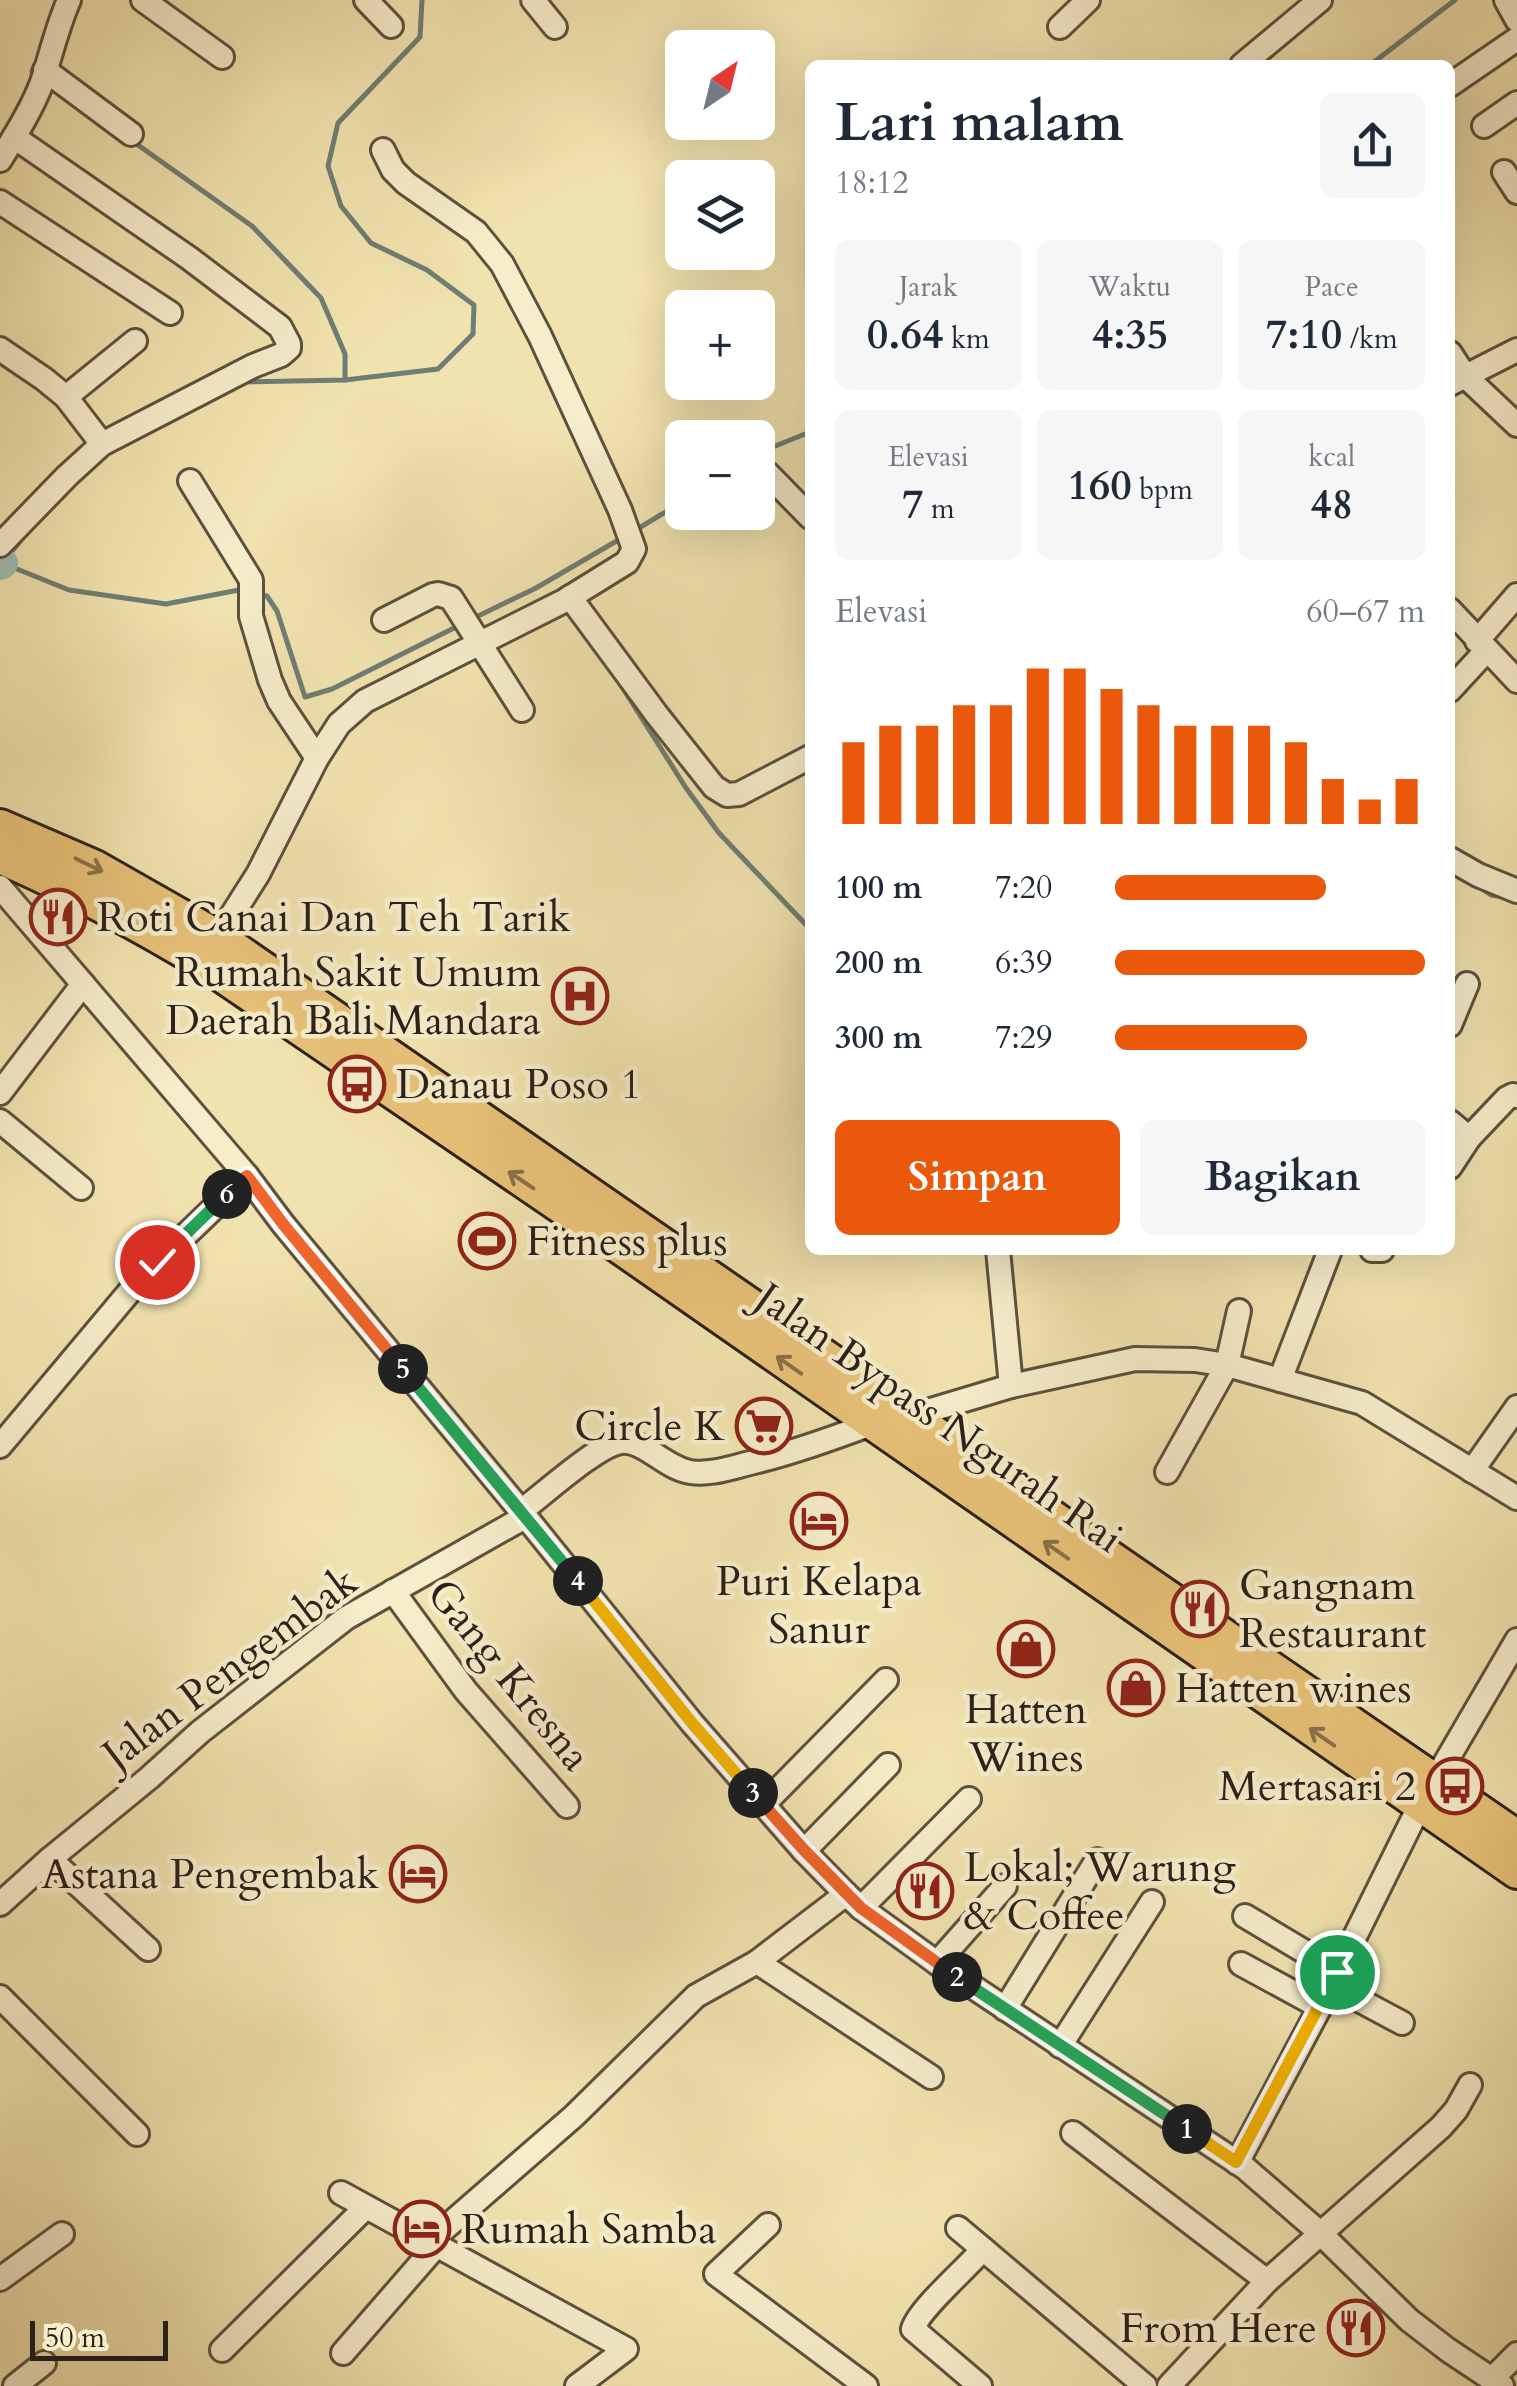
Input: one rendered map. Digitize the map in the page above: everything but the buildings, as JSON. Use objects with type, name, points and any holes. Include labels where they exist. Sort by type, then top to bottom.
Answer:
[{"type":"highway","name":"Jalan Bypass Ngurah Rai","points":[[0,826],[95,867],[218,937],[729,1307],[874,1423],[1427,1794],[1517,1838]]},
{"type":"highway","name":"Jalan Bypass Ngurah Rai","points":[[0,857],[148,929],[729,1307],[911,1416],[1318,1700],[1517,1872]]},
{"type":"street","points":[[0,160],[45,70],[69,0]]},
{"type":"street","points":[[144,0],[222,57]]},
{"type":"street","points":[[366,0],[391,26]]},
{"type":"street","points":[[533,0],[555,27]]},
{"type":"street","points":[[1060,27],[1088,0]]},
{"type":"street","points":[[1248,60],[1320,0]]},
{"type":"street","points":[[1506,0],[1517,20]]},
{"type":"street","points":[[1455,82],[1517,39]]},
{"type":"street","points":[[45,70],[131,134]]},
{"type":"street","points":[[1484,126],[1517,103]]},
{"type":"street","points":[[0,545],[102,444],[282,355],[289,348],[280,328],[270,319],[14,137]]},
{"type":"street","points":[[218,937],[258,874],[317,758],[339,724],[365,702],[477,640],[562,602],[626,562],[634,549],[540,336],[502,264],[476,232],[406,183],[393,170],[383,150]]},
{"type":"street","points":[[1504,172],[1517,192]]},
{"type":"street","points":[[0,202],[170,313]]},
{"type":"street","points":[[66,397],[135,341]]},
{"type":"street","points":[[0,348],[66,397],[102,444]]},
{"type":"street","points":[[1517,350],[1458,380],[1517,425]]},
{"type":"street","points":[[190,480],[251,580],[251,616],[259,647],[280,701],[317,758]]},
{"type":"street","points":[[775,482],[805,512]]},
{"type":"street","points":[[384,620],[438,594],[451,598],[522,710]]},
{"type":"street","points":[[1455,683],[1517,595]]},
{"type":"street","points":[[562,602],[714,787],[727,795],[739,794],[805,760]]},
{"type":"street","points":[[1455,616],[1517,681]]},
{"type":"street","points":[[1455,863],[1517,890]]},
{"type":"street","points":[[40,934],[34,914],[49,878]]},
{"type":"street","points":[[0,887],[247,1176],[692,1723],[853,1901],[937,1964],[1236,2162],[1320,2232],[1409,2320],[1487,2381],[1517,2354]]},
{"type":"street","points":[[0,1093],[83,984]]},
{"type":"street","points":[[1455,1014],[1467,984]]},
{"type":"street","points":[[1455,1159],[1469,1138],[1507,1098],[1517,1096]]},
{"type":"street","points":[[0,1121],[81,1188]]},
{"type":"street","points":[[1455,1126],[1469,1138]]},
{"type":"street","points":[[0,1446],[141,1278],[247,1176]]},
{"type":"street","points":[[998,1255],[1011,1386]]},
{"type":"street","points":[[1280,1380],[1328,1255]]},
{"type":"street","points":[[1167,1472],[1227,1365],[1239,1311]]},
{"type":"street","points":[[911,1416],[1011,1386],[1134,1359],[1195,1360],[1227,1365],[1362,1403],[1517,1498]]},
{"type":"street","points":[[1472,1471],[1517,1407]]},
{"type":"street","name":"Jalan Pengembak","points":[[0,1904],[200,1732],[346,1618],[523,1514],[602,1450],[625,1441],[683,1471],[714,1472],[793,1452],[874,1423]]},
{"type":"street","name":"Gang Kresna","points":[[393,1591],[466,1691],[567,1806]]},
{"type":"street","points":[[1236,2162],[1427,1794],[1517,1640]]},
{"type":"street","points":[[763,1805],[886,1680]]},
{"type":"street","points":[[804,1850],[888,1765]]},
{"type":"street","points":[[343,2353],[432,2244],[574,2116],[696,1996],[853,1901],[969,1799]]},
{"type":"street","points":[[50,1859],[148,1948]]},
{"type":"street","points":[[1005,2009],[1097,1860]]},
{"type":"street","points":[[937,1964],[1005,1886]]},
{"type":"street","points":[[1060,2046],[1152,1902]]},
{"type":"street","points":[[1245,1916],[1402,2023]]},
{"type":"street","points":[[757,1962],[931,2077]]},
{"type":"street","points":[[1241,1964],[1320,2006]]},
{"type":"street","points":[[0,1997],[137,2134]]},
{"type":"street","points":[[1174,2384],[1267,2281],[1440,2127],[1456,2110],[1470,2084]]},
{"type":"street","points":[[1072,2133],[1267,2281]]},
{"type":"street","points":[[341,2193],[626,2349],[578,2386]]},
{"type":"street","points":[[222,2350],[365,2208]]},
{"type":"street","points":[[768,2225],[716,2274],[866,2386]]},
{"type":"street","points":[[958,2228],[1145,2386]]},
{"type":"street","points":[[0,2279],[62,2234]]},
{"type":"street","points":[[980,2386],[912,2329],[929,2305],[983,2249]]},
{"type":"street","points":[[15,2386],[44,2364]]},
{"type":"waterway","points":[[240,382],[345,380],[438,369],[473,334],[474,305],[427,270],[371,243],[341,206],[328,166],[338,123],[420,37],[422,0]]},
{"type":"waterway","points":[[1377,60],[1455,0]]},
{"type":"waterway","points":[[32,71],[38,60]]},
{"type":"waterway","points":[[131,140],[252,226],[321,298],[345,354],[345,380]]},
{"type":"waterway","points":[[775,446],[805,434]]},
{"type":"waterway","points":[[634,531],[665,512]]},
{"type":"waterway","points":[[34,525],[2,563],[69,590],[166,604],[244,591]]},
{"type":"waterway","points":[[472,619],[536,588],[620,539]]},
{"type":"waterway","points":[[260,595],[267,596],[277,611],[305,697],[332,689],[462,624]]},
{"type":"waterway","points":[[617,679],[719,833],[805,924]]},
{"type":"waterway","points":[[1478,886],[1491,895],[1504,897]]},
{"type":"place","name":"Roti Canai Dan Teh Tarik","points":[[58,917]]},
{"type":"place","name":"Rumah Sakit Umum Daerah Bali Mandara","points":[[580,996]]},
{"type":"place","name":"Danau Poso 1","points":[[357,1084]]},
{"type":"place","name":"Fitness plus","points":[[487,1241]]},
{"type":"place","name":"Circle K","points":[[764,1426]]},
{"type":"place","name":"Puri Kelapa Sanur","points":[[819,1521]]},
{"type":"place","name":"Gangnam Restaurant","points":[[1200,1609]]},
{"type":"place","name":"Hatten Wines","points":[[1026,1649]]},
{"type":"place","name":"Hatten wines","points":[[1136,1688]]},
{"type":"place","name":"Mertasari 2","points":[[1455,1786]]},
{"type":"place","name":"Astana Pengembak","points":[[418,1874]]},
{"type":"place","name":"Lokal; Warung & Coffee","points":[[925,1891]]},
{"type":"place","name":"Rumah Samba","points":[[422,2229]]},
{"type":"place","name":"From Here","points":[[1356,2328]]},
{"type":"route","points":[[157,1262],[247,1176],[692,1723],[846,1894],[937,1964],[1236,2162],[1337,1972]]}]
